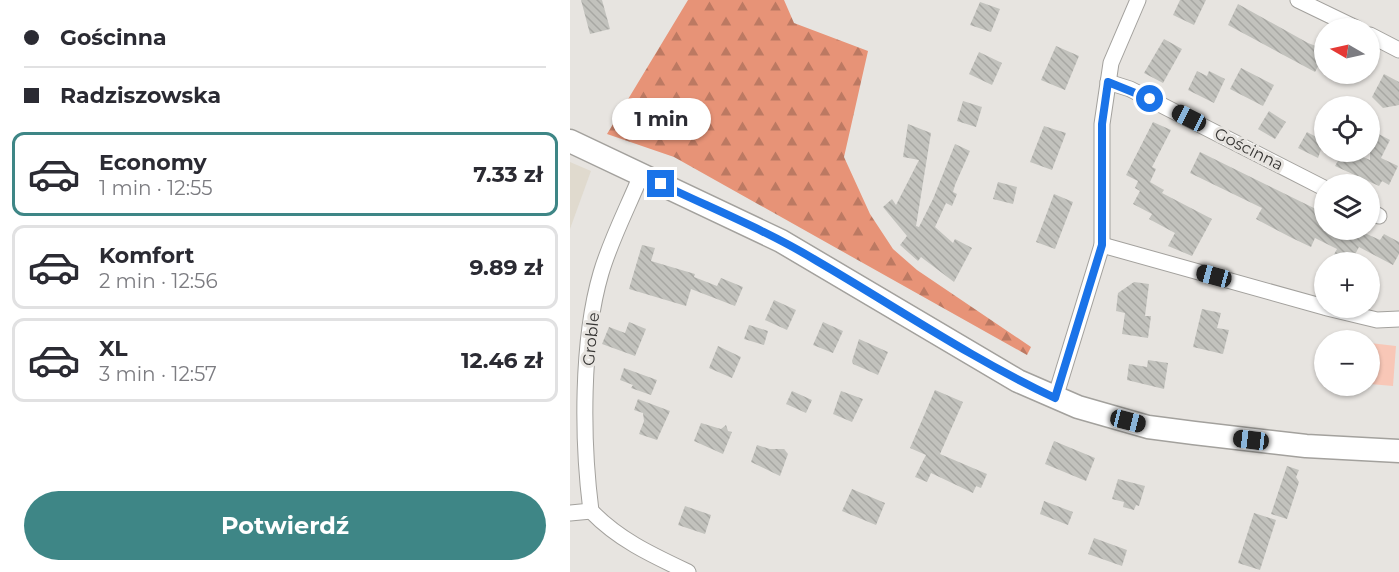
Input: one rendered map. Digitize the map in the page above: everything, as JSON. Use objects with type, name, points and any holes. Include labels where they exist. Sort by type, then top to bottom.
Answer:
[{"type":"street","points":[[1055,398],[1102,245],[1102,124],[1108,82],[1111,63],[1138,0]]},
{"type":"street","points":[[1298,0],[1335,18]]},
{"type":"street","points":[[1380,40],[1399,50]]},
{"type":"street","name":"Gościnna","points":[[1108,82],[1130,88],[1314,183]]},
{"type":"street","points":[[570,141],[807,255],[936,334],[1018,381],[1055,398],[1098,413],[1148,426],[1306,446],[1399,451]]},
{"type":"street","name":"Groble","points":[[591,511],[588,483],[587,348],[602,272],[641,175]]},
{"type":"street","points":[[1102,245],[1314,304]]},
{"type":"street","points":[[1369,318],[1399,320]]},
{"type":"street","points":[[570,513],[591,511],[609,529],[646,552],[688,572]]},
{"type":"shaded area","points":[[570,162],[591,171],[570,229]]},
{"type":"shaded area","points":[[1380,344],[1396,346],[1393,386],[1380,385]]},
{"type":"green space","points":[[688,0],[784,0],[794,23],[868,51],[844,157],[870,214],[893,249],[917,270],[1031,347],[1027,355],[674,157],[607,134]]},
{"type":"building","points":[[581,0],[602,0],[610,29],[590,34]]},
{"type":"building","points":[[1180,0],[1206,0],[1194,25],[1173,15]]},
{"type":"building","points":[[980,2],[1000,9],[991,32],[970,25]]},
{"type":"building","points":[[1238,4],[1314,45],[1314,71],[1228,25]]},
{"type":"building","points":[[1164,39],[1182,49],[1163,83],[1144,73]]},
{"type":"building","points":[[1056,46],[1079,56],[1065,90],[1041,80]]},
{"type":"building","points":[[979,52],[1002,63],[992,85],[969,74]]},
{"type":"building","points":[[1241,68],[1274,85],[1263,106],[1230,89]]},
{"type":"building","points":[[1197,71],[1207,76],[1209,71],[1225,79],[1214,103],[1188,90]]},
{"type":"building","points":[[1384,74],[1399,82],[1399,105],[1383,108],[1380,105],[1380,96],[1373,96]]},
{"type":"building","points":[[963,101],[982,107],[976,127],[957,121]]},
{"type":"building","points":[[1269,111],[1286,122],[1275,139],[1258,129]]},
{"type":"building","points":[[1153,122],[1171,130],[1152,167],[1156,169],[1150,182],[1164,190],[1162,193],[1212,219],[1192,256],[1168,246],[1175,233],[1149,219],[1152,214],[1133,204],[1140,191],[1135,188],[1138,181],[1126,175]]},
{"type":"building","points":[[908,124],[931,133],[916,226],[919,227],[933,199],[955,144],[970,151],[955,185],[953,192],[957,194],[952,206],[946,203],[935,227],[953,243],[955,239],[972,248],[954,282],[921,257],[918,261],[900,245],[907,236],[883,207],[892,199],[896,205],[919,160],[903,157]]},
{"type":"building","points":[[1044,126],[1066,133],[1052,170],[1030,162]]},
{"type":"building","points":[[1307,132],[1314,136],[1314,156],[1298,148]]},
{"type":"building","points":[[1380,135],[1390,140],[1381,158],[1398,166],[1389,185],[1382,181],[1380,184],[1380,174],[1353,174],[1335,166],[1337,162],[1380,162]]},
{"type":"building","points":[[1200,152],[1314,208],[1314,240],[1311,247],[1256,219],[1262,208],[1190,173]]},
{"type":"building","points":[[998,182],[1017,187],[1013,204],[993,199]]},
{"type":"building","points":[[1054,194],[1073,202],[1055,249],[1036,242]]},
{"type":"building","points":[[1384,234],[1399,242],[1399,254],[1393,265],[1380,258],[1380,252],[1368,252],[1359,247],[1356,252],[1335,252],[1337,249],[1319,240],[1380,240]]},
{"type":"building","points":[[642,245],[655,248],[651,261],[695,274],[694,277],[717,286],[721,278],[743,287],[735,306],[691,289],[686,306],[629,289]]},
{"type":"building","points":[[1134,282],[1149,284],[1145,316],[1151,316],[1148,338],[1122,334],[1125,313],[1116,311],[1118,293]]},
{"type":"building","points":[[774,300],[796,310],[787,330],[765,320]]},
{"type":"building","points":[[1202,309],[1221,313],[1217,328],[1229,330],[1223,354],[1193,347]]},
{"type":"building","points":[[629,322],[646,329],[635,356],[602,344],[609,327],[625,333]]},
{"type":"building","points":[[823,322],[843,331],[833,353],[813,345]]},
{"type":"building","points":[[749,325],[768,331],[764,345],[744,339]]},
{"type":"building","points":[[859,339],[888,352],[878,375],[853,364]]},
{"type":"building","points":[[718,346],[741,357],[732,378],[709,368]]},
{"type":"building","points":[[1148,360],[1168,363],[1164,389],[1127,380],[1129,364],[1147,367]]},
{"type":"building","points":[[624,368],[657,380],[651,395],[631,388],[633,385],[620,380]]},
{"type":"building","points":[[935,390],[963,402],[940,454],[987,474],[981,488],[976,486],[973,493],[931,473],[927,482],[915,477],[926,455],[910,448]]},
{"type":"building","points":[[792,391],[812,400],[806,413],[786,404]]},
{"type":"building","points":[[841,391],[863,399],[852,422],[833,414]]},
{"type":"building","points":[[638,399],[670,411],[657,440],[639,434],[644,421],[643,413],[634,410]]},
{"type":"building","points":[[701,423],[721,429],[726,425],[728,431],[732,432],[723,454],[694,441]]},
{"type":"building","points":[[1054,441],[1095,458],[1086,481],[1045,464]]},
{"type":"building","points":[[757,445],[770,449],[784,449],[788,454],[780,476],[751,462]]},
{"type":"building","points":[[1287,466],[1299,470],[1296,477],[1299,482],[1287,519],[1271,514]]},
{"type":"building","points":[[1118,479],[1145,486],[1139,506],[1136,505],[1134,510],[1123,507],[1124,502],[1112,499]]},
{"type":"building","points":[[852,489],[885,503],[876,525],[842,511]]},
{"type":"building","points":[[1044,501],[1073,512],[1068,525],[1040,514]]},
{"type":"building","points":[[685,506],[711,515],[705,534],[678,525]]},
{"type":"building","points":[[1254,513],[1276,520],[1260,570],[1238,563]]},
{"type":"building","points":[[1094,538],[1127,550],[1122,566],[1088,554]]},
{"type":"route","points":[[661,184],[816,260],[936,334],[1018,381],[1055,398],[1102,245],[1102,124],[1108,82],[1130,88],[1150,99]]}]
